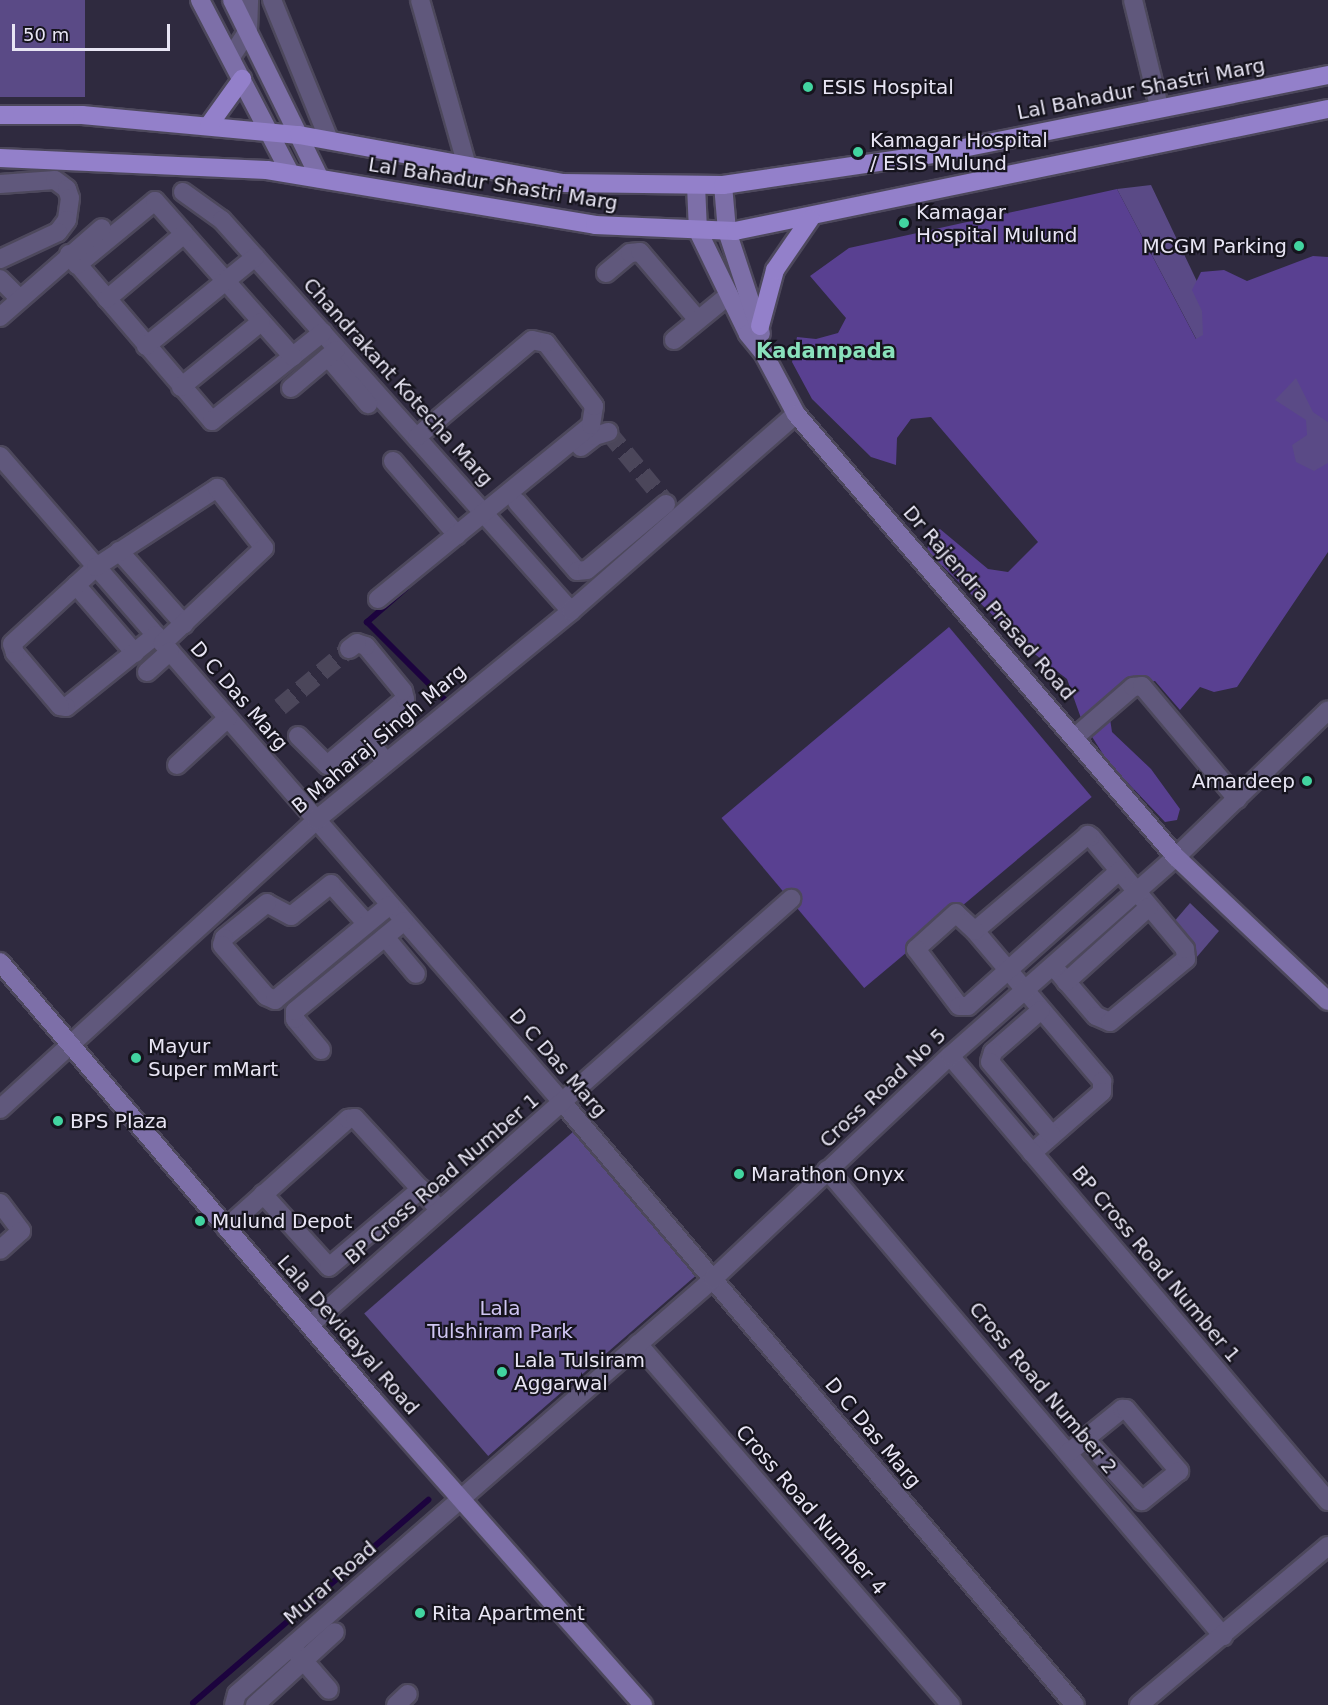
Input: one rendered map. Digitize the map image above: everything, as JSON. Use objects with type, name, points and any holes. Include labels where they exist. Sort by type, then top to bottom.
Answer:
[{"type":"main road","name":"Lal Bahadur Shastri Marg","points":[[0,115],[82,114],[270,131],[562,183],[723,185],[933,154],[1328,75]]},
{"type":"main road","points":[[209,125],[242,79]]},
{"type":"main road","name":"Lal Bahadur Shastri Marg","points":[[0,158],[290,173],[594,225],[727,231],[810,219],[1328,108]]},
{"type":"main road","points":[[760,326],[775,270],[810,219]]},
{"type":"street","points":[[200,0],[290,173]]},
{"type":"street","points":[[232,0],[320,179]]},
{"type":"street","points":[[231,57],[248,31],[249,0]]},
{"type":"street","points":[[272,0],[329,140]]},
{"type":"street","points":[[420,0],[466,166]]},
{"type":"street","points":[[1132,0],[1159,107]]},
{"type":"street","points":[[0,184],[55,180],[67,189],[70,198],[67,220],[58,232],[0,260]]},
{"type":"street","name":"Dr Rajendra Prasad Road","points":[[696,185],[698,231],[748,334],[764,354],[796,414],[1176,857],[1328,1001]]},
{"type":"street","points":[[723,185],[727,231],[760,326],[764,354]]},
{"type":"street","name":"Chandrakant Kotecha Marg","points":[[183,192],[222,220],[323,332],[333,353],[371,402],[417,437],[571,611]]},
{"type":"street","points":[[73,260],[143,195]]},
{"type":"street","points":[[0,317],[20,299],[152,202],[184,234],[293,357]]},
{"type":"street","points":[[107,299],[184,234]]},
{"type":"street","points":[[606,273],[630,253],[640,252],[698,320]]},
{"type":"street","points":[[143,342],[251,253]]},
{"type":"street","points":[[73,260],[209,419],[217,420],[323,332]]},
{"type":"street","points":[[0,279],[20,299]]},
{"type":"street","points":[[674,340],[729,295]]},
{"type":"street","points":[[181,387],[261,322]]},
{"type":"street","points":[[417,437],[532,340],[546,343],[594,406],[595,417],[591,425],[488,518]]},
{"type":"street","points":[[291,388],[333,353]]},
{"type":"street","name":"B Maharaj Singh Marg","points":[[0,1110],[316,820],[571,611],[669,507],[796,414]]},
{"type":"street","points":[[378,599],[457,535],[517,502],[595,436],[608,432]]},
{"type":"street","name":"D C Das Marg","points":[[0,456],[563,1103],[1075,1705]]},
{"type":"street","points":[[393,461],[457,535]]},
{"type":"street","points":[[147,672],[163,643],[264,548],[222,491],[212,488],[96,567],[12,644],[15,653],[60,706],[72,705],[135,652],[163,643]]},
{"type":"street","points":[[517,502],[578,571],[587,570],[669,507]]},
{"type":"street","points":[[119,551],[184,624]]},
{"type":"street","points":[[76,585],[135,652]]},
{"type":"street","points":[[298,736],[327,765],[402,703],[405,695],[366,646],[357,644],[349,649]]},
{"type":"street","points":[[1075,737],[1133,687],[1142,686],[1237,799]]},
{"type":"street","name":"Cross Road No 5","points":[[461,1498],[713,1279],[950,1056],[1176,857],[1328,710]]},
{"type":"street","points":[[177,765],[228,718]]},
{"type":"street","points":[[364,735],[386,762]]},
{"type":"street","points":[[975,931],[1085,835],[1091,837],[1185,950],[1186,959],[1110,1022],[1096,1016],[1053,966]]},
{"type":"street","points":[[1032,1153],[1102,1092],[1103,1086],[1025,990],[1008,970],[975,931],[956,913],[918,946],[916,954],[963,1008],[1008,970],[1119,871]]},
{"type":"street","points":[[366,923],[331,884],[291,916],[267,903],[224,938],[222,945],[266,996],[275,1000],[390,905]]},
{"type":"street","name":"BP Cross Road Number 1","points":[[310,1325],[791,899]]},
{"type":"street","points":[[1066,982],[1149,907]]},
{"type":"street","points":[[321,1050],[295,1019],[295,1011],[404,921]]},
{"type":"street","points":[[385,937],[416,975]]},
{"type":"street","name":"Lala Devidayal Road","points":[[0,963],[225,1228],[643,1705]]},
{"type":"street","points":[[1041,1010],[993,1052],[990,1062],[1052,1135]]},
{"type":"street","name":"BP Cross Road Number 1","points":[[950,1056],[1328,1502]]},
{"type":"street","points":[[225,1228],[348,1119],[355,1118],[440,1210]]},
{"type":"street","name":"Cross Road Number 2","points":[[827,1170],[1223,1636]]},
{"type":"street","points":[[262,1194],[329,1267],[421,1189]]},
{"type":"street","points":[[0,1203],[21,1231],[0,1250]]},
{"type":"street","name":"Cross Road Number 4","points":[[638,1344],[951,1705]]},
{"type":"street","points":[[1068,1453],[1085,1439],[1126,1409],[1179,1471],[1142,1501],[1085,1439]]},
{"type":"street","name":"Murar Road","points":[[234,1705],[237,1694],[461,1498]]},
{"type":"street","points":[[1139,1705],[1328,1546]]},
{"type":"street","points":[[255,1705],[335,1632]]},
{"type":"street","points":[[291,1647],[328,1690]]},
{"type":"green space","points":[[0,0],[85,0],[85,97],[0,97]]},
{"type":"green space","points":[[1151,185],[1203,294],[1328,269],[1328,543],[1312,558],[1117,189]]},
{"type":"green space","points":[[1190,903],[1219,931],[1196,958],[1172,924]]},
{"type":"green space","name":"Lala Tulshiram Park","points":[[574,1131],[698,1274],[488,1456],[364,1313]]},
{"type":"shaded area","points":[[1117,189],[1196,339],[1203,335],[1202,311],[1192,290],[1201,272],[1224,270],[1247,281],[1313,256],[1328,257],[1328,422],[1313,412],[1296,378],[1275,400],[1306,420],[1307,435],[1292,445],[1296,462],[1314,471],[1328,463],[1328,552],[1237,687],[1214,692],[1200,687],[1180,710],[1155,681],[1132,685],[1108,705],[1112,732],[1151,769],[1180,809],[1177,820],[1165,822],[1108,762],[1082,721],[1067,679],[1023,645],[927,551],[930,534],[940,529],[988,569],[1008,572],[1038,542],[931,417],[911,419],[897,438],[896,465],[871,457],[812,399],[792,362],[797,337],[816,339],[838,333],[846,318],[810,276],[849,248]]},
{"type":"shaded area","points":[[949,627],[1092,797],[864,988],[721,818]]},
{"type":"waterway","points":[[406,588],[367,622],[444,699]]},
{"type":"waterway","points":[[193,1703],[428,1500]]},
{"type":"tunnel","points":[[608,432],[664,500]]},
{"type":"tunnel","points":[[280,707],[349,649]]},
{"type":"place","name":"ESIS Hospital","points":[[808,87]]},
{"type":"place","name":"Kamagar Hospital / ESIS Mulund","points":[[858,152]]},
{"type":"place","name":"Kamagar Hospital Mulund","points":[[904,223]]},
{"type":"place","name":"MCGM Parking","points":[[1299,246]]},
{"type":"place","name":"Amardeep","points":[[1307,781]]},
{"type":"place","name":"Mayur Super mMart","points":[[136,1058]]},
{"type":"place","name":"BPS Plaza","points":[[58,1121]]},
{"type":"place","name":"Marathon Onyx","points":[[739,1174]]},
{"type":"place","name":"Mulund Depot","points":[[200,1221]]},
{"type":"place","name":"Lala Tulsiram Aggarwal","points":[[502,1372]]},
{"type":"place","name":"Rita Apartment","points":[[420,1613]]},
{"type":"district","name":"Kadampada","points":[[826,351]]}]
